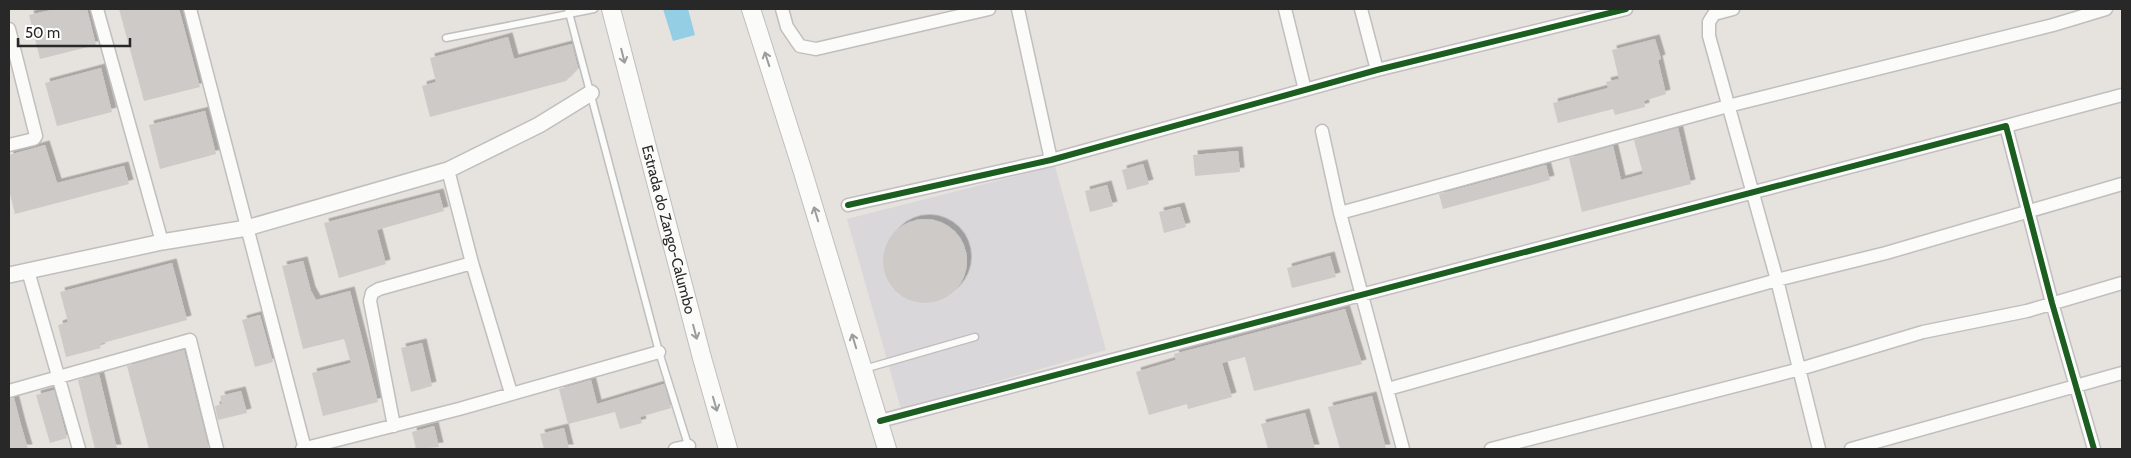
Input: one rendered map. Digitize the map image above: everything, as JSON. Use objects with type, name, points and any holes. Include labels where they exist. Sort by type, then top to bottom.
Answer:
[{"type":"main road","name":"Estrada do Zango-Calumbo","points":[[611,9],[699,348],[728,449]]},
{"type":"main road","points":[[751,9],[880,421],[887,449]]},
{"type":"street","points":[[97,9],[162,242]]},
{"type":"street","points":[[190,9],[304,449],[394,426],[659,352]]},
{"type":"street","points":[[782,9],[787,27],[800,46],[816,49],[989,9]]},
{"type":"street","points":[[1018,9],[1052,160]]},
{"type":"street","points":[[1285,9],[1305,90]]},
{"type":"street","points":[[1361,9],[1377,70]]},
{"type":"street","points":[[848,205],[1052,160],[1377,70],[1626,9]]},
{"type":"street","points":[[1733,9],[1714,14],[1709,22],[1709,36],[1754,191],[1819,449]]},
{"type":"street","points":[[1340,213],[1728,106],[2053,25],[2106,9]]},
{"type":"street","points":[[9,29],[12,55],[36,136],[34,139],[9,145]]},
{"type":"street","points":[[9,275],[162,242],[248,228],[448,170],[539,125],[590,93]]},
{"type":"street","points":[[880,421],[923,408],[1108,363],[1362,294],[2122,95]]},
{"type":"street","points":[[2006,126],[2052,303],[2094,449]]},
{"type":"street","points":[[1322,131],[1340,213],[1403,449]]},
{"type":"street","points":[[448,170],[472,263],[511,393]]},
{"type":"street","points":[[1388,389],[1777,280],[1886,253],[2122,184]]},
{"type":"street","points":[[394,426],[370,301],[372,293],[379,289],[472,263]]},
{"type":"street","points":[[28,271],[79,449]]},
{"type":"street","points":[[1492,449],[1800,369],[1923,332],[2027,311],[2122,283]]},
{"type":"street","points":[[9,391],[190,340],[217,449]]},
{"type":"street","points":[[1851,449],[2122,373]]},
{"type":"street","points":[[675,449],[689,447]]},
{"type":"lane","points":[[446,38],[568,11],[594,9]]},
{"type":"lane","points":[[568,11],[659,352],[689,447]]},
{"type":"lane","points":[[863,369],[975,337]]},
{"type":"shaded area","points":[[1055,166],[1106,350],[901,409],[847,219]]},
{"type":"water","points":[[663,9],[688,9],[695,35],[673,41]]},
{"type":"building","points":[[56,9],[87,9],[96,45],[40,59],[29,15]]},
{"type":"building","points":[[119,9],[179,9],[200,87],[144,101]]},
{"type":"building","points":[[508,37],[514,59],[572,44],[578,68],[566,81],[430,117],[422,86],[436,82],[430,58]]},
{"type":"building","points":[[1655,39],[1661,59],[1658,60],[1666,94],[1644,101],[1645,107],[1615,115],[1613,109],[1558,123],[1553,103],[1608,88],[1606,82],[1619,79],[1612,50]]},
{"type":"building","points":[[101,68],[112,112],[57,126],[45,83]]},
{"type":"building","points":[[205,111],[216,154],[160,169],[149,125]]},
{"type":"building","points":[[1678,128],[1691,184],[1582,212],[1569,158],[1613,146],[1621,180],[1643,174],[1634,140]]},
{"type":"building","points":[[45,145],[57,183],[124,166],[129,184],[15,214],[9,190],[9,155]]},
{"type":"building","points":[[1238,151],[1240,172],[1195,176],[1193,155]]},
{"type":"building","points":[[1143,164],[1149,184],[1127,190],[1122,170]]},
{"type":"building","points":[[1546,165],[1550,180],[1443,209],[1439,194]]},
{"type":"building","points":[[1107,185],[1113,206],[1090,212],[1085,191]]},
{"type":"building","points":[[439,193],[444,211],[377,230],[386,264],[339,278],[324,223]]},
{"type":"building","points":[[1180,207],[1186,227],[1164,233],[1159,212]]},
{"type":"building","points":[[917,219],[933,219],[949,226],[960,237],[967,253],[964,277],[955,291],[949,296],[933,303],[917,303],[901,296],[890,285],[883,269],[883,253],[890,237],[901,226]]},
{"type":"building","points":[[1330,256],[1336,277],[1292,288],[1287,268]]},
{"type":"building","points":[[303,261],[311,291],[316,300],[350,291],[378,402],[323,416],[312,373],[351,363],[344,339],[303,349],[282,266]]},
{"type":"building","points":[[172,263],[187,320],[99,344],[101,348],[66,357],[58,325],[68,322],[60,292]]},
{"type":"building","points":[[1345,309],[1362,364],[1254,391],[1245,357],[1222,363],[1232,397],[1188,409],[1187,404],[1149,415],[1136,372],[1176,360],[1174,354]]},
{"type":"building","points":[[260,315],[273,362],[255,367],[242,320]]},
{"type":"building","points":[[422,343],[432,386],[411,392],[401,348]]},
{"type":"building","points":[[184,350],[209,449],[149,449],[127,366]]},
{"type":"building","points":[[99,374],[117,449],[95,449],[78,380]]},
{"type":"building","points":[[591,380],[597,404],[664,384],[671,408],[640,417],[642,423],[620,429],[615,412],[568,424],[559,389]]},
{"type":"building","points":[[54,390],[67,438],[50,443],[36,395]]},
{"type":"building","points":[[241,391],[247,413],[218,420],[215,406],[222,404],[220,396]]},
{"type":"building","points":[[1372,396],[1386,449],[1340,449],[1328,407]]},
{"type":"building","points":[[14,398],[28,449],[9,449],[9,399]]},
{"type":"building","points":[[1305,413],[1315,449],[1268,449],[1261,424]]},
{"type":"building","points":[[434,426],[439,447],[416,449],[412,432]]},
{"type":"building","points":[[564,428],[569,449],[544,449],[540,434]]},
{"type":"cycle path","points":[[848,205],[1051,160],[1377,70],[1626,9]]},
{"type":"cycle path","points":[[880,421],[2006,126],[2052,303],[2094,449]]}]
